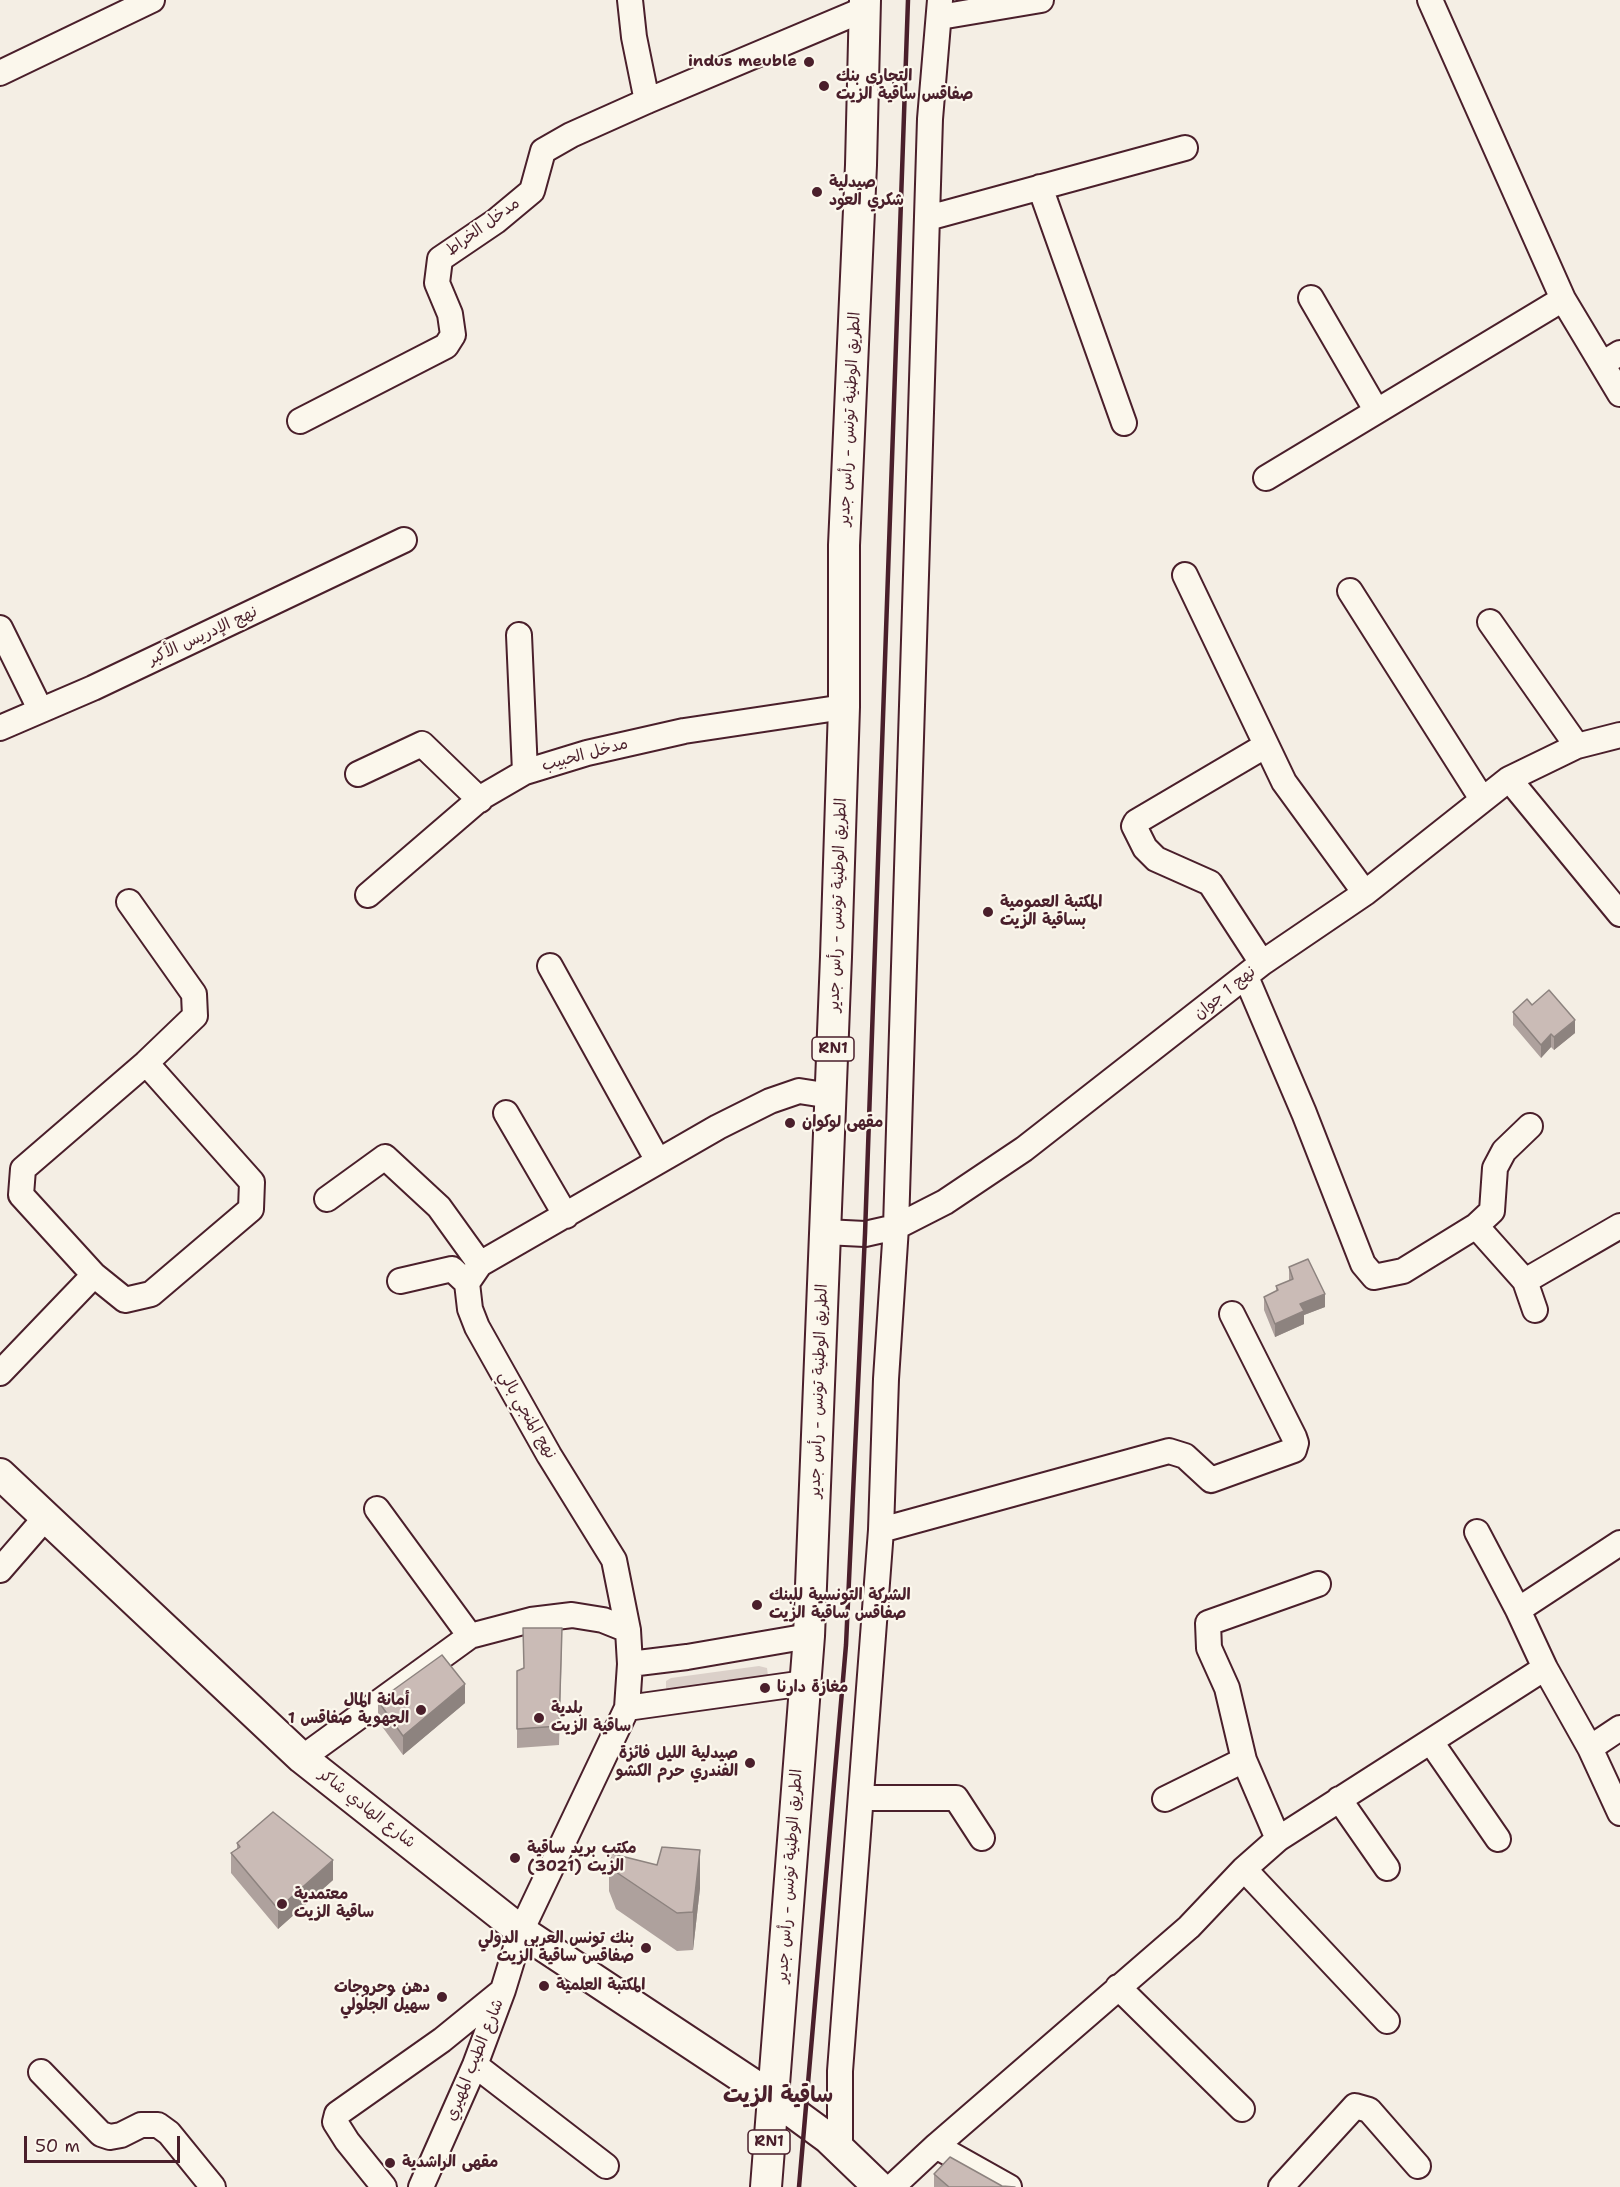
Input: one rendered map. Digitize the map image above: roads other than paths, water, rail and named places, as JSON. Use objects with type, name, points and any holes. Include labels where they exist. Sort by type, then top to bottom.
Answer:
[{"type":"main road","name":"الطريق الوطنية تونس - رأس جدير","points":[[772,2097],[809,1636],[831,1096],[844,707],[844,545],[861,177],[865,5]]},
{"type":"main road","name":"شارع الهادي شاكر","points":[[0,1474],[302,1758],[521,1931],[772,2097],[840,2150],[879,2187]]},
{"type":"main road","name":"RN1","points":[[765,2187],[772,2097]]},
{"type":"street","points":[[0,74],[152,0]]},
{"type":"street","points":[[630,0],[634,38],[647,101]]},
{"type":"street","points":[[840,2150],[840,2071],[881,1530],[886,1379],[896,1227],[930,119],[940,8],[1041,0]]},
{"type":"street","points":[[1430,0],[1563,299],[1611,358],[1620,394]]},
{"type":"street","name":"مدخل الخراط","points":[[300,421],[446,346],[453,335],[450,314],[438,283],[440,259],[446,252],[496,220],[531,191],[543,151],[571,135],[865,5]]},
{"type":"street","points":[[928,218],[1185,148]]},
{"type":"street","points":[[1040,187],[1125,423]]},
{"type":"street","points":[[1311,298],[1376,410]]},
{"type":"street","points":[[1266,478],[1563,299]]},
{"type":"street","name":"نهج الإدريس الأكبر","points":[[0,728],[93,688],[404,540]]},
{"type":"street","points":[[1185,575],[1284,782],[1365,893]]},
{"type":"street","points":[[1350,591],[1482,799]]},
{"type":"street","points":[[1490,622],[1577,746]]},
{"type":"street","points":[[0,628],[40,709]]},
{"type":"street","points":[[519,635],[525,772]]},
{"type":"street","name":"مدخل الحبيب","points":[[368,895],[480,800],[525,772],[586,753],[684,731],[844,707]]},
{"type":"street","name":"نهج 1 جوان","points":[[825,1232],[866,1234],[896,1227],[945,1202],[1024,1149],[1254,970],[1365,893],[1509,780],[1577,746],[1620,735]]},
{"type":"street","points":[[358,774],[422,744],[480,800]]},
{"type":"street","points":[[1265,746],[1136,822],[1134,826],[1145,848],[1156,859],[1210,884],[1254,970],[1304,1113],[1363,1264],[1374,1277],[1403,1271],[1476,1226],[1492,1211],[1495,1168],[1504,1151],[1530,1126]]},
{"type":"street","points":[[1509,780],[1620,914]]},
{"type":"street","points":[[129,902],[194,994],[195,1016],[146,1063],[23,1169],[21,1195],[94,1275],[125,1300],[151,1294],[251,1209],[252,1182],[146,1063]]},
{"type":"street","points":[[550,966],[658,1161]]},
{"type":"street","points":[[400,1281],[452,1269],[474,1274],[566,1216],[718,1127],[799,1091],[831,1096]]},
{"type":"street","points":[[506,1113],[566,1216]]},
{"type":"street","points":[[327,1199],[385,1157],[439,1207],[474,1274]]},
{"type":"street","points":[[1476,1226],[1525,1281],[1535,1310]]},
{"type":"street","points":[[1525,1281],[1620,1226]]},
{"type":"street","name":"نهج المنجي بالي","points":[[474,1274],[470,1310],[477,1327],[549,1455],[614,1560],[628,1630],[630,1664],[627,1708],[521,1931]]},
{"type":"street","points":[[0,1373],[94,1275]]},
{"type":"street","points":[[881,1530],[1169,1451],[1185,1456],[1211,1480],[1294,1450],[1296,1443],[1294,1437],[1232,1314]]},
{"type":"street","points":[[376,1509],[470,1636]]},
{"type":"street","points":[[0,1570],[46,1517]]},
{"type":"street","points":[[1477,1532],[1545,1668],[1590,1748],[1620,1813]]},
{"type":"street","points":[[1518,1610],[1620,1543]]},
{"type":"street","points":[[1278,1839],[1244,1760],[1227,1688],[1209,1648],[1208,1623],[1318,1584]]},
{"type":"street","points":[[302,1758],[470,1636],[531,1620],[572,1615],[603,1620],[628,1630]]},
{"type":"street","points":[[630,1664],[809,1636]]},
{"type":"street","points":[[892,2187],[1118,1987],[1189,1928],[1244,1869],[1278,1839],[1545,1668]]},
{"type":"street","points":[[627,1708],[805,1683]]},
{"type":"street","points":[[1590,1748],[1620,1728]]},
{"type":"street","points":[[1431,1742],[1498,1839]]},
{"type":"street","points":[[1165,1799],[1244,1760]]},
{"type":"street","points":[[861,1798],[956,1798],[982,1838]]},
{"type":"street","points":[[1339,1799],[1387,1868]]},
{"type":"street","points":[[1244,1869],[1387,2021]]},
{"type":"street","name":"شارع الطيب المهيري","points":[[421,2187],[475,2065],[503,1990],[521,1931]]},
{"type":"street","points":[[1118,1987],[1242,2109]]},
{"type":"street","points":[[384,2187],[347,2141],[336,2122],[337,2114],[442,2040],[503,1990]]},
{"type":"street","points":[[475,2065],[606,2166]]},
{"type":"street","points":[[41,2072],[101,2134],[110,2137],[121,2135],[141,2125],[158,2125],[169,2133],[213,2187]]},
{"type":"street","points":[[1281,2187],[1355,2106],[1369,2110],[1418,2166]]},
{"type":"street","points":[[936,2146],[1009,2187]]},
{"type":"railway","points":[[799,2187],[846,1645],[865,1234],[908,0]]},
{"type":"place","name":"indus meuble","points":[[809,62]]},
{"type":"place","name":"التجاري بنك صفاقس ساقية الزيت","points":[[824,86]]},
{"type":"place","name":"صيدلية شكري العود","points":[[817,192]]},
{"type":"place","name":"المكتبة العمومية بساقية الزيت","points":[[988,912]]},
{"type":"place","name":"مقهى لوكوان","points":[[790,1123]]},
{"type":"place","name":"الشركة التونسية للبنك صفاقس ساقية الزيت","points":[[757,1605]]},
{"type":"place","name":"مغازة دارنا","points":[[765,1688]]},
{"type":"place","name":"أمانة المال الجهوية صفاقس 1","points":[[421,1710]]},
{"type":"place","name":"بلدية ساقية الزيت","points":[[539,1718]]},
{"type":"place","name":"صيدلية الليل فائزة الفندري حرم الكشو","points":[[750,1763]]},
{"type":"place","name":"مكتب بريد ساقية الزيت (3021)","points":[[515,1858]]},
{"type":"place","name":"معتمدية ساقية الزيت","points":[[282,1904]]},
{"type":"place","name":"بنك تونس العربي الدولي صفاقس ساقية الزيت","points":[[646,1948]]},
{"type":"place","name":"المكتبة العلمية","points":[[544,1986]]},
{"type":"place","name":"دهن وحروجات سهيل الجلولي","points":[[442,1997]]},
{"type":"place","name":"مقهى الراشدية","points":[[390,2163]]},
{"type":"district","name":"ساقية الزيت","points":[[778,2096]]}]
